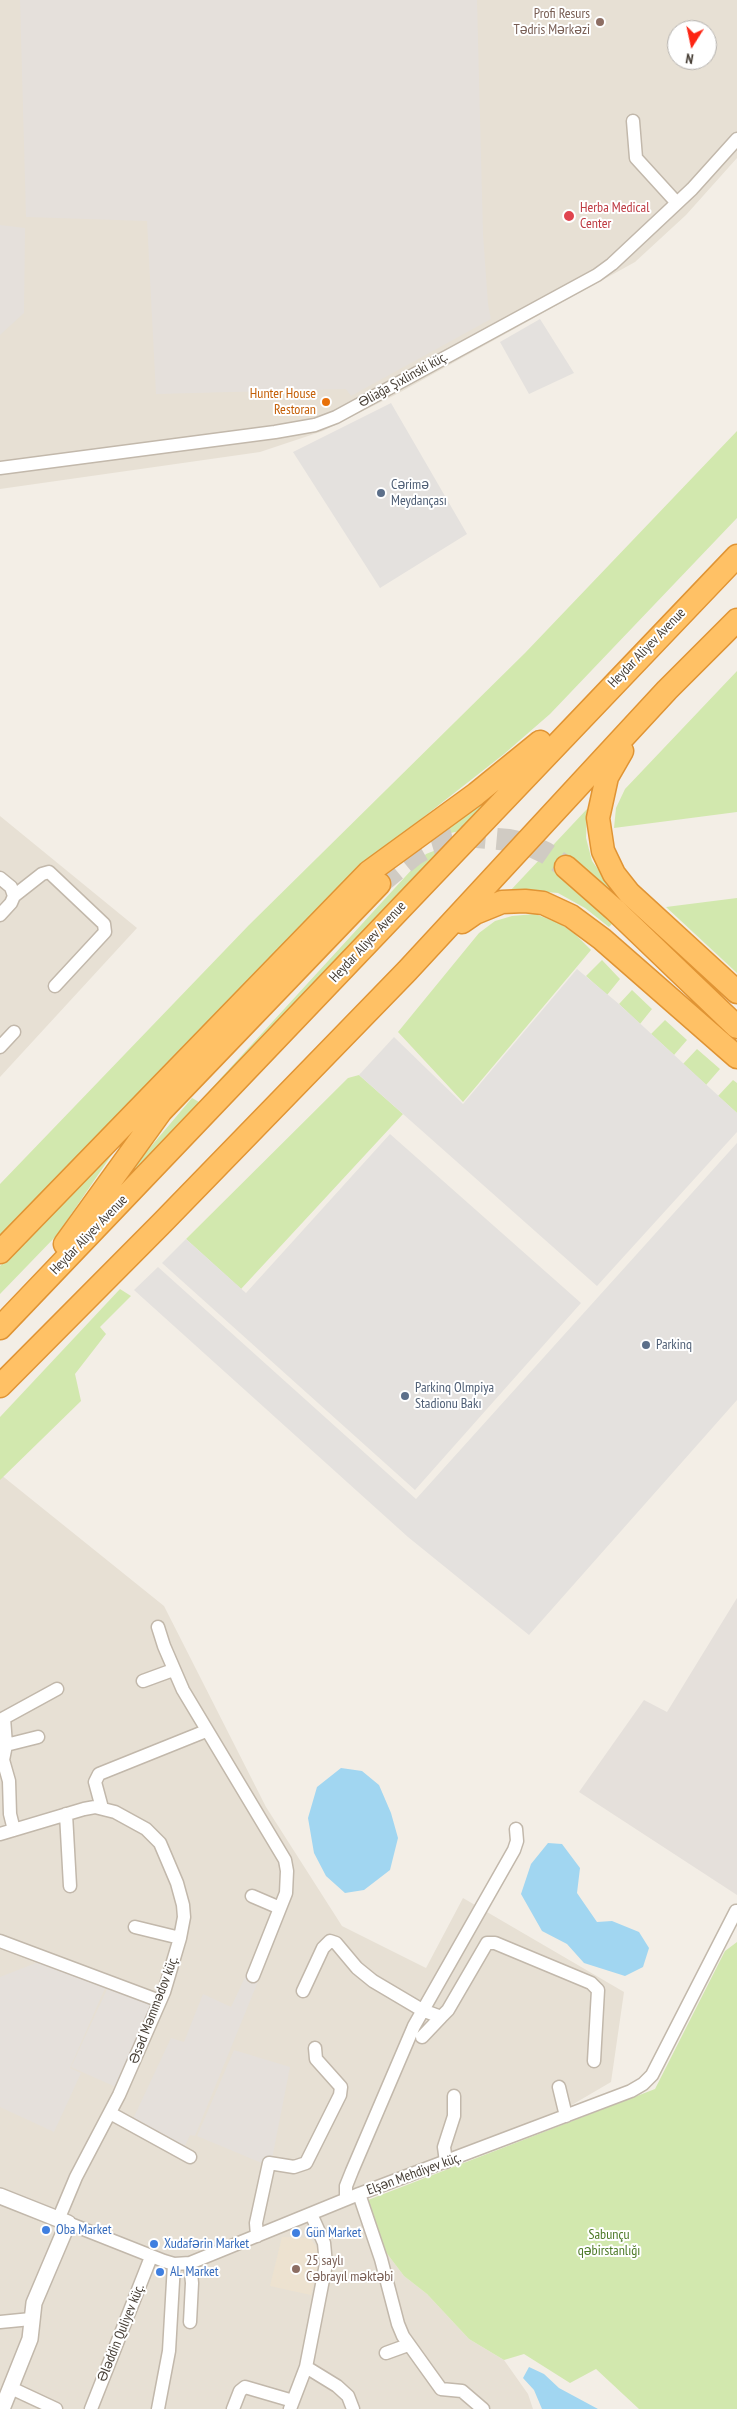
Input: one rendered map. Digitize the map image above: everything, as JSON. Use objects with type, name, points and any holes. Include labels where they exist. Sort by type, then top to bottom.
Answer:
[{"type":"highway","name":"Heydar Aliyev Avenue","points":[[0,1327],[641,654],[737,556]]},
{"type":"highway","points":[[0,1386],[157,1229],[407,971],[667,690],[737,620]]},
{"type":"highway","points":[[0,1252],[369,872],[520,759],[641,654]]},
{"type":"highway","points":[[667,690],[625,746],[607,777],[598,818],[603,851],[614,874],[629,893],[737,992]]},
{"type":"highway","points":[[566,867],[622,917],[737,1027]]},
{"type":"highway","points":[[0,1327],[50,1263],[161,1111],[379,884]]},
{"type":"highway","points":[[407,971],[461,923],[482,909],[502,902],[525,901],[543,904],[571,916],[602,939],[737,1057]]},
{"type":"street","points":[[633,121],[636,158],[677,203]]},
{"type":"street","name":"Əliağa Şıxlinski küç.","points":[[0,468],[275,432],[324,422],[597,275],[612,264],[677,203],[737,139]]},
{"type":"street","points":[[0,915],[11,903],[14,896],[42,874],[50,872],[104,924],[104,932],[55,986]]},
{"type":"street","points":[[0,878],[11,887],[14,896]]},
{"type":"street","points":[[0,1047],[14,1032]]},
{"type":"street","points":[[158,1627],[173,1670],[206,1731],[281,1851],[288,1872],[288,1883],[280,1908],[253,1976]]},
{"type":"street","points":[[143,1681],[173,1670]]},
{"type":"street","points":[[14,1830],[10,1814],[9,1781],[3,1760],[6,1745],[4,1718],[57,1689]]},
{"type":"street","points":[[102,1808],[95,1782],[99,1774],[206,1731]]},
{"type":"street","points":[[6,1745],[38,1737]]},
{"type":"street","name":"Əsəd Məmmədov küç.","points":[[0,1834],[95,1807],[134,1820],[146,1828],[160,1843],[177,1883],[183,1905],[184,1917],[180,1938],[160,2001],[110,2113],[76,2177],[63,2221]]},
{"type":"street","points":[[66,1814],[70,1886]]},
{"type":"street","points":[[346,2199],[346,2186],[352,2171],[422,2010],[510,1857],[517,1841],[516,1829]]},
{"type":"street","points":[[252,1896],[280,1908]]},
{"type":"street","name":"Elşən Mehdiyev küç.","points":[[0,2196],[151,2256],[174,2264],[190,2263],[346,2199],[631,2091],[642,2084],[652,2075],[736,1911]]},
{"type":"street","points":[[135,1928],[180,1938]]},
{"type":"street","points":[[0,1941],[160,2001]]},
{"type":"street","points":[[304,1991],[323,1948],[330,1941],[336,1943],[357,1968],[373,1981],[422,2010],[441,2017]]},
{"type":"street","points":[[422,2037],[448,2010],[487,1943],[495,1942],[591,1984],[598,1990],[594,2061]]},
{"type":"street","points":[[257,2236],[256,2223],[269,2163],[294,2167],[306,2163],[340,2096],[341,2087],[316,2059],[315,2048]]},
{"type":"street","points":[[559,2087],[566,2116]]},
{"type":"street","points":[[446,2162],[444,2147],[454,2116],[454,2096]]},
{"type":"street","points":[[110,2113],[190,2157]]},
{"type":"street","points":[[359,2194],[389,2283],[398,2324],[408,2345],[444,2391],[462,2391],[483,2409]]},
{"type":"street","points":[[233,2409],[240,2391],[245,2387],[291,2405],[306,2366],[326,2264],[324,2243],[311,2214]]},
{"type":"street","points":[[2,2409],[30,2339],[34,2303],[63,2221]]},
{"type":"street","name":"Ələddin Quliyev küç.","points":[[91,2409],[151,2256]]},
{"type":"street","points":[[190,2263],[192,2283],[190,2322]]},
{"type":"street","points":[[158,2409],[169,2351],[174,2264]]},
{"type":"street","points":[[0,2322],[31,2319]]},
{"type":"street","points":[[386,2353],[408,2345]]},
{"type":"street","points":[[306,2366],[337,2386],[348,2396],[353,2409]]},
{"type":"street","points":[[11,2388],[56,2409]]},
{"type":"shaded area","points":[[0,0],[737,0],[737,158],[686,215],[635,262],[397,394],[323,431],[260,452],[0,489]]},
{"type":"shaded area","points":[[20,0],[477,0],[483,234],[488,304],[491,319],[351,396],[346,389],[156,394],[147,221],[26,217]]},
{"type":"shaded area","points":[[0,225],[25,228],[24,313],[0,335]]},
{"type":"shaded area","points":[[540,319],[574,373],[529,394],[500,342]]},
{"type":"shaded area","name":"Cərimə Meydançası","points":[[391,403],[467,534],[380,588],[293,452]]},
{"type":"shaded area","points":[[0,816],[137,928],[0,1077]]},
{"type":"shaded area","points":[[577,969],[619,1004],[737,1113],[737,1132],[597,1286],[359,1075],[394,1037],[463,1104]]},
{"type":"shaded area","name":"Parkinq Olmpiya Stadionu Bakı","points":[[390,1134],[581,1303],[415,1490],[162,1263],[186,1239],[246,1293]]},
{"type":"shaded area","name":"Parkinq","points":[[737,1143],[737,1400],[529,1635],[408,1537],[134,1290],[158,1267],[416,1499]]},
{"type":"shaded area","points":[[0,1474],[164,1606],[266,1807],[342,1926],[426,1968],[463,1898],[624,1992],[611,2082],[570,2106],[364,2188],[382,2247],[404,2276],[427,2294],[469,2339],[504,2360],[528,2394],[533,2409],[0,2409]]},
{"type":"shaded area","points":[[737,1598],[737,1895],[579,1792],[644,1700],[667,1712]]},
{"type":"shaded area","points":[[41,1961],[106,1986],[70,2068],[81,2073],[54,2132],[0,2107],[0,1977]]},
{"type":"shaded area","points":[[247,1973],[259,1979],[195,2136],[190,2135],[184,2148],[132,2121],[171,2038],[184,2042],[203,1994],[231,2007]]},
{"type":"shaded area","points":[[108,1987],[153,2005],[118,2088],[71,2067]]},
{"type":"shaded area","points":[[234,2050],[290,2067],[272,2159],[265,2158],[264,2164],[197,2136]]},
{"type":"shaded area","name":"25 saylı Cəbrayıl məktəbi","points":[[282,2237],[310,2238],[321,2253],[311,2295],[270,2286]]},
{"type":"green space","points":[[737,431],[737,518],[550,714],[504,754],[361,866],[252,979],[182,1047],[0,1236],[0,1184],[249,925],[525,653]]},
{"type":"green space","points":[[737,671],[737,812],[614,828],[616,808],[625,789]]},
{"type":"green space","points":[[513,778],[464,830],[429,838]]},
{"type":"green space","points":[[587,809],[586,838],[592,861],[611,887],[630,905],[609,927],[585,908],[558,893],[535,891],[509,892]]},
{"type":"green space","points":[[449,845],[108,1210],[142,1157],[192,1098],[199,1102],[426,854]]},
{"type":"green space","points":[[737,898],[737,973],[666,907]]},
{"type":"green space","points":[[535,914],[559,923],[575,934],[591,950],[463,1102],[398,1032],[479,933],[495,921],[512,916]]},
{"type":"green space","points":[[602,960],[620,979],[607,995],[586,976]]},
{"type":"green space","points":[[632,990],[652,1009],[640,1024],[619,1004]]},
{"type":"green space","points":[[665,1020],[687,1040],[674,1055],[651,1034]]},
{"type":"green space","points":[[697,1049],[720,1069],[706,1085],[683,1064]]},
{"type":"green space","points":[[359,1075],[403,1114],[241,1289],[186,1239],[348,1078]]},
{"type":"green space","points":[[733,1080],[737,1083],[737,1113],[718,1096]]},
{"type":"green space","points":[[115,1150],[57,1235],[0,1294],[0,1266]]},
{"type":"green space","points":[[120,1289],[131,1296],[100,1327],[106,1334],[75,1374],[81,1401],[0,1480],[0,1417]]},
{"type":"green space","name":"Sabunçu qəbirstanlığı","points":[[737,1942],[737,2409],[639,2409],[596,2369],[570,2383],[524,2354],[504,2360],[469,2339],[427,2294],[404,2276],[382,2247],[368,2200],[655,2089],[725,1951]]},
{"type":"water","points":[[341,1768],[362,1771],[379,1785],[391,1813],[398,1838],[390,1870],[364,1890],[345,1893],[326,1876],[314,1853],[308,1818],[317,1787]]},
{"type":"water","points":[[548,1843],[562,1844],[580,1868],[577,1893],[597,1922],[612,1921],[639,1932],[649,1948],[643,1967],[625,1976],[584,1963],[567,1944],[542,1931],[521,1894],[531,1864]]},
{"type":"water","points":[[529,2367],[544,2374],[559,2388],[598,2409],[542,2409],[534,2390],[523,2378]]},
{"type":"tunnel","points":[[379,884],[414,855],[428,847],[465,836],[509,840],[527,844],[546,853],[566,867]]},
{"type":"place","name":"Profi Resurs Tədris Mərkəzi","points":[[600,22]]},
{"type":"place","name":"Herba Medical Center","points":[[569,216]]},
{"type":"place","name":"Hunter House Restoran","points":[[326,402]]},
{"type":"place","name":"Cərimə Meydançası","points":[[381,493]]},
{"type":"place","name":"Parkinq","points":[[646,1345]]},
{"type":"place","name":"Parkinq Olmpiya Stadionu Bakı","points":[[405,1396]]},
{"type":"place","name":"Oba Market","points":[[46,2230]]},
{"type":"place","name":"Gün Market","points":[[296,2233]]},
{"type":"place","name":"Xudafərin Market","points":[[154,2244]]},
{"type":"place","name":"25 saylı Cəbrayıl məktəbi","points":[[296,2269]]},
{"type":"place","name":"AL Market","points":[[160,2272]]}]
